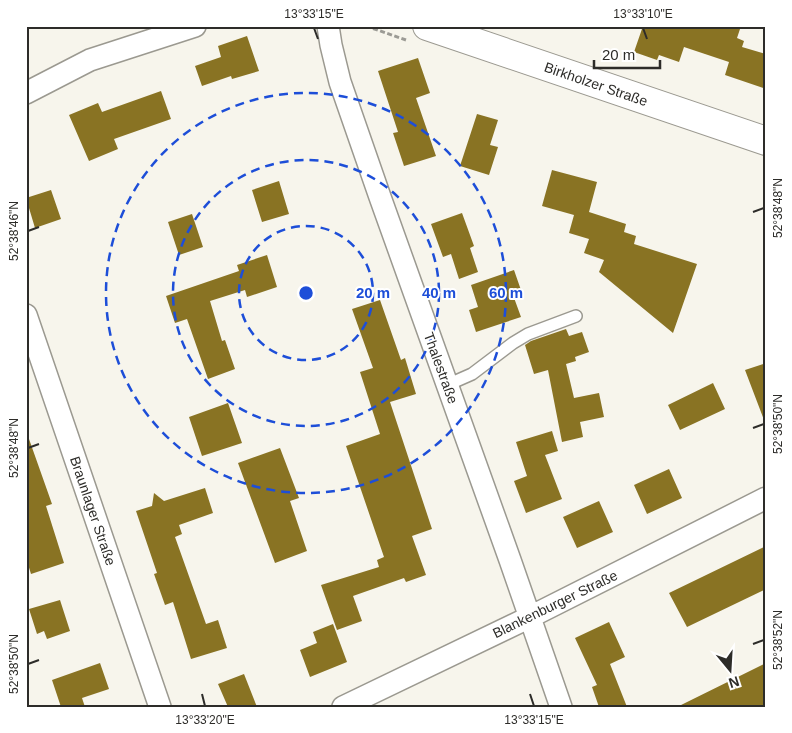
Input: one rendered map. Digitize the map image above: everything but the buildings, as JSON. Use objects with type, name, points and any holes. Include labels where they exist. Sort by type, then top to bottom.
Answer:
[{"type":"street","points":[[26,93],[90,60],[195,26]]},
{"type":"street","name":"Thalestraße","points":[[328,26],[340,82],[561,707]]},
{"type":"street","name":"Birkholzer Straße","points":[[427,26],[766,141]]},
{"type":"street","name":"Braunlager Straße","points":[[26,315],[160,707]]},
{"type":"street","name":"Blankenburger Straße","points":[[343,707],[530,617],[766,498]]},
{"type":"lane","points":[[448,385],[472,374],[528,334],[576,316]]}]
